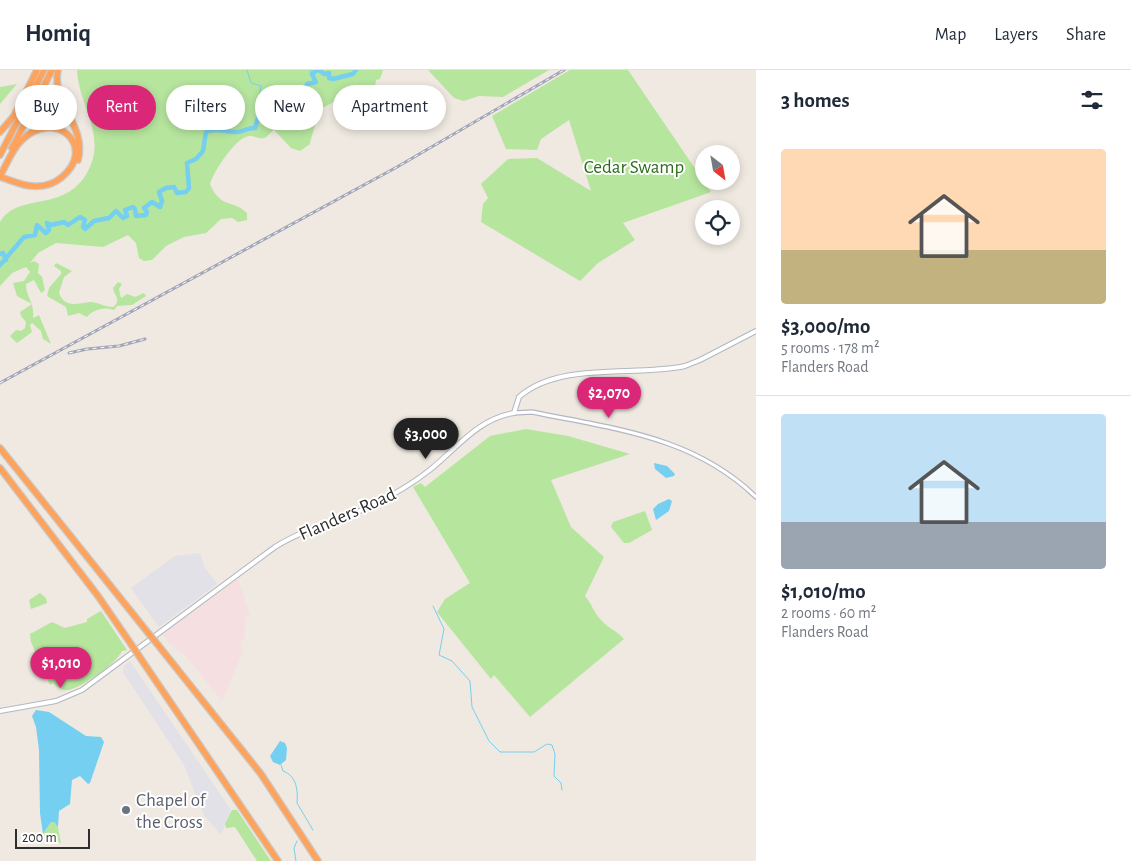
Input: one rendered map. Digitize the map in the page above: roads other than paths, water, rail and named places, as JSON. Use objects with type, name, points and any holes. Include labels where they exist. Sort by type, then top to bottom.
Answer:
[{"type":"highway","points":[[0,131],[13,119],[37,70]]},
{"type":"highway","points":[[0,154],[44,70]]},
{"type":"highway","points":[[0,170],[52,70]]},
{"type":"highway","points":[[1,178],[29,189],[47,188],[64,180],[75,166],[80,148],[79,135],[58,95],[56,83],[58,70]]},
{"type":"highway","points":[[55,127],[63,130],[72,138],[76,150],[73,164],[57,181],[44,186],[32,186],[1,178],[18,144],[35,131],[55,127]]},
{"type":"highway","points":[[0,448],[261,774],[318,861]]},
{"type":"highway","points":[[0,468],[84,578],[131,644],[278,861]]},
{"type":"main road","points":[[514,412],[518,396],[548,382],[583,374],[684,366],[700,360],[756,330]]},
{"type":"main road","name":"Flanders Road","points":[[0,711],[56,701],[82,690],[275,547],[390,496],[431,469],[477,427],[493,418],[514,412]]},
{"type":"street","points":[[514,412],[532,412],[667,442],[707,460],[733,476],[756,497]]},
{"type":"water","points":[[654,463],[667,466],[675,474],[674,476],[666,478],[655,469]]},
{"type":"water","points":[[669,499],[672,501],[669,511],[656,520],[653,509],[658,504]]},
{"type":"water","points":[[36,710],[49,712],[86,736],[101,737],[104,742],[90,783],[88,784],[80,776],[72,780],[70,804],[59,811],[58,827],[54,822],[51,822],[43,834],[40,813],[39,750],[36,727],[32,716]]},
{"type":"water","points":[[280,741],[285,743],[287,748],[286,760],[280,765],[273,762],[270,756]]},
{"type":"waterway","points":[[247,70],[251,83],[258,85]]},
{"type":"waterway","points":[[0,265],[24,237],[35,235],[37,225],[46,233],[49,230],[47,223],[51,225],[64,222],[68,225],[80,217],[85,220],[83,227],[85,229],[94,221],[109,218],[116,211],[123,218],[127,216],[125,210],[133,207],[136,216],[146,215],[147,212],[144,208],[152,202],[160,207],[162,201],[159,192],[166,188],[174,187],[177,193],[186,192],[189,188],[187,163],[196,159],[203,151],[206,132],[217,130],[238,132],[255,128],[260,111],[265,109],[273,100],[284,97],[285,90],[302,93],[307,84],[316,82],[312,74],[317,70]]},
{"type":"waterway","points":[[319,70],[324,74],[329,73],[329,78],[333,79],[353,74],[356,70]]},
{"type":"waterway","points":[[0,254],[3,253],[6,260]]},
{"type":"waterway","points":[[433,606],[444,629],[439,655],[452,661],[470,681],[472,707],[489,741],[500,752],[534,752],[547,744],[552,745],[555,754],[554,776],[561,783],[562,790]]},
{"type":"waterway","points":[[281,765],[283,771],[288,773],[296,784],[297,803],[313,830]]},
{"type":"waterway","points":[[296,861],[294,848],[297,841]]},
{"type":"railway","points":[[0,383],[397,167],[564,70]]},
{"type":"railway","points":[[69,353],[119,346],[145,339]]},
{"type":"place","name":"Chapel of the Cross","points":[[126,810]]},
{"type":"park label","name":"Cedar Swamp","points":[[634,166]]}]
